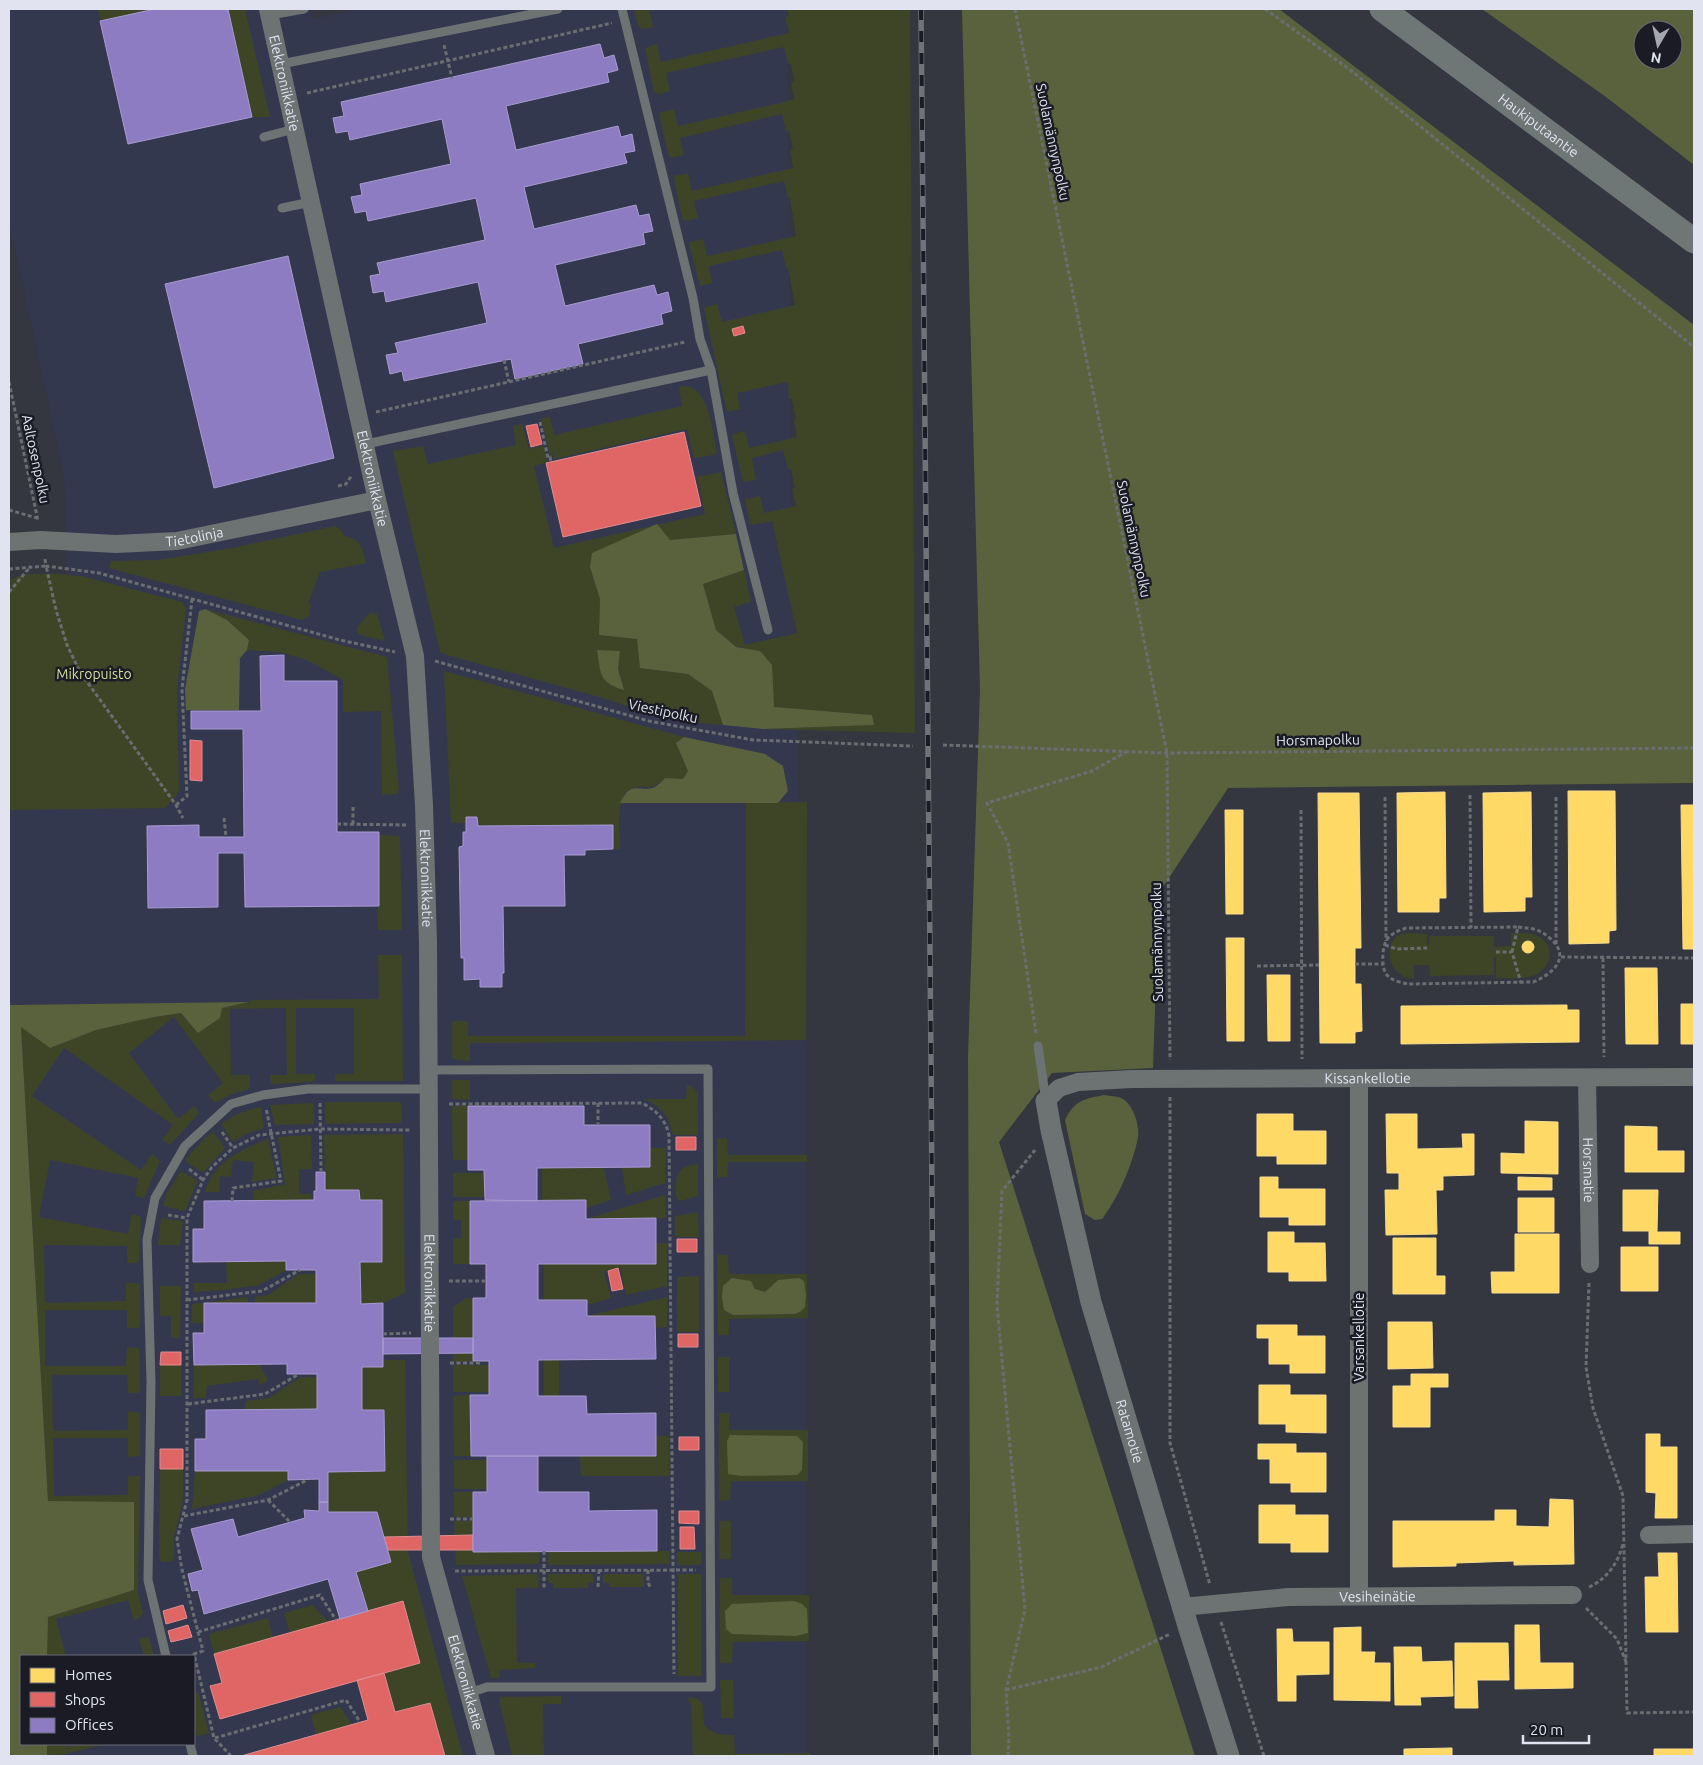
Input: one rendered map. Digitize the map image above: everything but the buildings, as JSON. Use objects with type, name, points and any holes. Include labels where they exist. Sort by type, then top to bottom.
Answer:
[{"type":"main road","name":"Haukiputaantie","points":[[1382,9],[1694,241]]},
{"type":"street","name":"Elektroniikkatie","points":[[269,12],[366,444],[369,501],[415,656],[424,815],[428,943],[431,1557],[486,1756]]},
{"type":"street","name":"Tietolinja","points":[[9,542],[41,540],[116,544],[177,541],[369,501]]},
{"type":"street","name":"Horsmatie","points":[[1590,1264],[1595,1077]]},
{"type":"street","name":"Kissankellotie","points":[[1046,1102],[1059,1088],[1078,1082],[1132,1079],[1694,1077]]},
{"type":"street","name":"Varsankellotie","points":[[1359,1078],[1359,1596]]},
{"type":"street","name":"Ratamotie","points":[[1046,1102],[1091,1302],[1229,1756]]},
{"type":"street","points":[[1649,1535],[1694,1534]]},
{"type":"street","name":"Vesiheinätie","points":[[1185,1616],[1215,1604],[1288,1597],[1573,1595]]},
{"type":"lane","points":[[269,12],[304,9]]},
{"type":"lane","points":[[281,64],[558,9]]},
{"type":"lane","points":[[622,9],[691,289],[700,339],[710,370],[733,492],[768,630]]},
{"type":"lane","points":[[264,137],[294,129]]},
{"type":"lane","points":[[282,208],[311,202]]},
{"type":"lane","points":[[366,444],[710,370]]},
{"type":"lane","points":[[1038,1046],[1046,1102]]},
{"type":"lane","points":[[428,1070],[708,1069],[712,1570],[711,1687],[487,1687],[469,1693]]},
{"type":"lane","points":[[166,1655],[148,1580],[151,1382],[146,1240],[155,1198],[185,1146],[231,1104],[263,1095],[320,1089],[429,1089]]},
{"type":"path","name":"Suolamännynpolku","points":[[1015,9],[1167,753],[1170,1080],[1170,1443],[1215,1604],[1264,1756]]},
{"type":"path","points":[[1264,9],[1357,75],[1694,347]]},
{"type":"path","points":[[307,93],[625,20]]},
{"type":"path","points":[[441,32],[452,78]]},
{"type":"path","points":[[376,412],[700,339]]},
{"type":"path","points":[[504,360],[509,382]]},
{"type":"path","name":"Aaltosenpolku","points":[[9,382],[46,566],[56,610],[67,645],[80,672],[176,805],[183,818]]},
{"type":"path","points":[[537,407],[548,458],[550,457],[551,462]]},
{"type":"path","points":[[336,486],[346,484],[355,470],[369,501]]},
{"type":"path","points":[[10,509],[37,519],[47,520]]},
{"type":"path","points":[[9,592],[31,566]]},
{"type":"path","name":"Viestipolku","points":[[9,569],[46,566],[98,573],[340,640],[436,661],[649,721],[753,740],[913,746]]},
{"type":"path","points":[[176,805],[187,796],[182,689],[192,599]]},
{"type":"path","points":[[391,642],[393,661]]},
{"type":"path","points":[[436,661],[437,671]]},
{"type":"path","name":"Horsmapolku","points":[[943,745],[1167,753],[1694,748]]},
{"type":"path","points":[[1038,1046],[1030,1004],[1008,843],[987,803],[1092,771],[1126,752]]},
{"type":"path","points":[[1470,795],[1471,928]]},
{"type":"path","points":[[1385,797],[1386,943]]},
{"type":"path","points":[[1556,797],[1556,944]]},
{"type":"path","points":[[353,805],[353,824]]},
{"type":"path","points":[[1301,810],[1302,1079]]},
{"type":"path","points":[[224,818],[226,837]]},
{"type":"path","points":[[406,818],[406,835]]},
{"type":"path","points":[[337,824],[406,825]]},
{"type":"path","points":[[1518,927],[1512,952],[1521,983]]},
{"type":"path","points":[[1518,927],[1544,933],[1556,944],[1559,950],[1561,958],[1556,967],[1542,979],[1521,983],[1409,984],[1396,981],[1387,975],[1383,964],[1383,951],[1386,943],[1396,931],[1406,928],[1518,927]]},
{"type":"path","points":[[1386,943],[1397,949],[1427,948]]},
{"type":"path","points":[[1496,952],[1512,952]]},
{"type":"path","points":[[1561,958],[1694,958]]},
{"type":"path","points":[[1595,1077],[1604,958]]},
{"type":"path","points":[[1355,964],[1383,964]]},
{"type":"path","points":[[1257,966],[1319,965]]},
{"type":"path","points":[[448,1070],[448,1114]]},
{"type":"path","points":[[320,1089],[320,1172]]},
{"type":"path","points":[[232,1201],[233,1188],[281,1181],[263,1095]]},
{"type":"path","points":[[598,1103],[598,1124]]},
{"type":"path","points":[[448,1104],[642,1103],[653,1109],[667,1124],[669,1135],[674,1570],[674,1674],[667,1674]]},
{"type":"path","points":[[194,1655],[203,1651],[182,1570],[177,1539],[188,1500],[187,1218],[202,1180],[212,1167],[233,1148],[259,1134],[320,1129],[411,1130],[411,1139]]},
{"type":"path","points":[[1008,1756],[1009,1738],[1006,1690],[1025,1610],[997,1305],[1002,1191],[1051,1130]]},
{"type":"path","points":[[1590,1264],[1586,1367],[1593,1408],[1623,1496],[1627,1713],[1694,1712]]},
{"type":"path","points":[[188,1300],[262,1291],[300,1270]]},
{"type":"path","points":[[448,1271],[449,1288]]},
{"type":"path","points":[[449,1281],[486,1281]]},
{"type":"path","points":[[383,1334],[414,1333],[414,1326]]},
{"type":"path","points":[[449,1357],[449,1363],[481,1363],[481,1361]]},
{"type":"path","points":[[188,1404],[265,1394],[299,1374]]},
{"type":"path","points":[[184,1516],[268,1500],[307,1480]]},
{"type":"path","points":[[268,1500],[290,1522]]},
{"type":"path","points":[[450,1528],[450,1519],[473,1519]]},
{"type":"path","points":[[1624,1534],[1621,1555],[1609,1573],[1596,1584],[1573,1595],[1616,1639],[1627,1664]]},
{"type":"path","points":[[544,1552],[544,1588]]},
{"type":"path","points":[[452,1563],[456,1580]]},
{"type":"path","points":[[598,1570],[598,1587]]},
{"type":"path","points":[[648,1570],[650,1587]]},
{"type":"path","points":[[454,1571],[712,1570]]},
{"type":"path","points":[[198,1632],[320,1595],[336,1620]]},
{"type":"path","points":[[1006,1690],[1102,1667],[1185,1616]]},
{"type":"path","points":[[195,1658],[214,1738],[231,1756]]},
{"type":"path","points":[[214,1738],[346,1700],[360,1722]]},
{"type":"shaded area","points":[[9,9],[310,9],[312,19],[361,9],[787,9],[791,508],[805,1052],[805,1756],[47,1756],[47,1745],[195,1745],[195,1655],[47,1655],[48,1502],[21,1026],[96,1030],[246,1002],[9,1005],[9,799],[78,780],[64,475],[9,220]]},
{"type":"green space","points":[[98,9],[155,9],[100,21]]},
{"type":"green space","points":[[228,9],[245,9],[270,117],[252,117]]},
{"type":"green space","points":[[634,9],[649,9],[653,27],[641,29],[638,25]]},
{"type":"green space","points":[[787,9],[910,9],[915,733],[763,729],[873,725],[872,715],[773,707],[760,651],[736,647],[716,630],[703,584],[744,570],[751,602],[734,607],[745,645],[797,633],[772,521],[752,525],[745,501],[746,499],[760,496],[764,513],[796,506],[792,489],[795,488],[791,469],[788,469],[783,450],[752,458],[756,480],[743,482],[732,436],[733,434],[745,431],[749,448],[797,437],[794,420],[796,419],[792,399],[789,399],[788,382],[737,393],[740,409],[727,412],[704,309],[705,307],[717,304],[722,322],[795,305],[788,268],[786,268],[782,250],[709,266],[712,283],[700,286],[689,244],[690,242],[703,239],[707,256],[796,236],[790,198],[788,198],[784,181],[694,201],[698,218],[684,221],[674,176],[688,173],[692,191],[793,168],[790,150],[793,149],[789,131],[786,131],[782,114],[680,138],[684,155],[671,158],[659,115],[661,112],[674,109],[678,126],[780,103],[794,99],[791,82],[794,81],[791,64],[788,64],[784,47],[666,73],[670,91],[658,94],[654,92],[645,48],[657,44],[661,62],[789,33],[785,17],[789,16]]},
{"type":"green space","points":[[962,9],[1279,9],[1694,325],[1694,783],[1228,788],[1159,893],[1153,1068],[1052,1073],[999,1142],[1195,1756],[971,1756],[968,1057],[980,690]]},
{"type":"green space","points":[[1482,9],[1694,9],[1694,165],[1606,97]]},
{"type":"green space","points":[[679,387],[692,388],[704,402],[711,422],[717,452],[713,455],[694,458],[687,429],[554,459],[553,454],[550,455],[541,418],[550,417],[554,435],[682,406]]},
{"type":"green space","points":[[522,424],[529,449],[544,445],[547,462],[534,466],[554,548],[705,514],[697,477],[721,472],[736,534],[670,540],[590,567],[600,599],[599,635],[637,639],[640,668],[688,674],[712,691],[723,725],[689,722],[652,714],[440,652],[393,451],[423,446],[428,464],[516,445],[513,426]],"holes":[[[597,650],[620,652],[618,669],[624,689]]]},
{"type":"green space","points":[[657,524],[670,540],[736,534],[744,570],[703,584],[716,630],[736,647],[760,651],[772,665],[774,707],[872,715],[874,725],[763,729],[723,725],[712,691],[688,674],[640,668],[637,639],[599,635],[600,599],[590,567],[592,553]]},
{"type":"green space","points":[[335,526],[340,529],[344,536],[358,542],[362,548],[366,563],[320,572],[308,603],[311,604],[309,616],[302,620],[109,568],[111,561],[158,560],[232,548]]},
{"type":"green space","name":"Mikropuisto","points":[[24,574],[81,576],[182,602],[186,609],[177,690],[179,791],[165,808],[9,810],[9,580]]},
{"type":"green space","points":[[205,609],[387,657],[399,789],[397,794],[382,795],[381,711],[343,712],[343,680],[307,660],[279,652],[247,650],[249,640],[227,620]]},
{"type":"green space","points":[[205,609],[227,620],[249,640],[247,650],[240,658],[239,710],[186,710],[185,689],[199,611]]},
{"type":"green space","points":[[370,613],[377,614],[385,641],[360,635],[357,632],[357,627]]},
{"type":"green space","points":[[597,650],[620,651],[618,669],[624,690],[609,684],[602,676]]},
{"type":"green space","points":[[444,671],[684,737],[676,743],[688,771],[683,779],[665,778],[652,787],[639,787],[627,791],[623,798],[619,815],[620,849],[613,849],[612,825],[478,826],[477,817],[466,817],[466,823],[451,823]]},
{"type":"green space","points":[[684,737],[765,754],[783,766],[788,791],[778,803],[620,803],[624,795],[632,789],[650,789],[665,778],[683,779],[688,771],[676,743]]},
{"type":"green space","points":[[807,802],[806,1040],[470,1043],[470,1061],[453,1059],[452,1023],[454,1021],[468,1021],[468,1036],[745,1036],[746,803]]},
{"type":"green space","points":[[379,835],[400,836],[402,930],[378,930]]},
{"type":"green space","points":[[1511,933],[1532,934],[1544,940],[1548,945],[1550,956],[1541,971],[1526,978],[1496,978],[1496,957],[1494,957],[1494,975],[1430,976],[1429,965],[1414,965],[1414,979],[1406,977],[1395,969],[1390,959],[1392,943],[1395,938],[1402,934],[1427,934],[1427,945],[1429,945],[1429,936],[1494,936],[1494,946],[1496,947],[1511,946]]},
{"type":"green space","points":[[378,955],[402,955],[403,1081],[335,1081],[335,1074],[354,1074],[354,1008],[296,1008],[296,1074],[315,1074],[315,1079],[312,1082],[271,1084],[270,1075],[287,1075],[286,1008],[230,1009],[231,1075],[250,1075],[250,1087],[247,1090],[214,1102],[208,1095],[223,1083],[174,1017],[129,1053],[178,1119],[194,1106],[199,1113],[171,1144],[162,1140],[173,1125],[64,1048],[32,1096],[141,1170],[152,1154],[160,1161],[144,1198],[135,1196],[138,1178],[50,1160],[39,1217],[128,1234],[132,1214],[139,1216],[141,1219],[139,1260],[137,1263],[127,1263],[127,1246],[44,1245],[45,1303],[126,1301],[126,1283],[137,1283],[140,1286],[140,1326],[137,1328],[127,1328],[127,1310],[45,1310],[45,1366],[126,1366],[127,1347],[139,1348],[140,1392],[138,1393],[128,1393],[127,1375],[52,1375],[53,1431],[128,1430],[128,1411],[140,1413],[140,1456],[128,1457],[128,1438],[53,1438],[54,1496],[128,1495],[128,1476],[140,1476],[138,1593],[143,1613],[138,1619],[134,1620],[128,1600],[56,1619],[66,1655],[47,1655],[47,1617],[134,1590],[134,1502],[48,1502],[21,1026],[50,1048],[96,1030],[181,1013],[198,1033],[222,1008],[249,1002],[250,1000],[379,999]]},
{"type":"green space","points":[[249,1002],[222,1008],[220,1018],[198,1033],[181,1013],[96,1030],[50,1048],[21,1027],[48,1501],[134,1502],[134,1590],[48,1617],[47,1655],[20,1655],[20,1745],[47,1745],[47,1756],[9,1756],[9,1005]]},
{"type":"green space","points":[[452,1080],[470,1080],[470,1100],[452,1099]]},
{"type":"green space","points":[[687,1084],[698,1093],[698,1135],[673,1135],[664,1113],[656,1105],[644,1099],[686,1099]]},
{"type":"green space","points":[[1104,1095],[1119,1097],[1127,1102],[1135,1116],[1138,1137],[1133,1158],[1119,1191],[1102,1219],[1095,1220],[1085,1214],[1065,1120],[1076,1104]]},
{"type":"green space","points":[[399,1102],[401,1103],[402,1120],[400,1123],[327,1124],[325,1122],[325,1103]]},
{"type":"green space","points":[[313,1103],[314,1124],[275,1125],[270,1105]]},
{"type":"green space","points":[[452,1106],[468,1106],[468,1160],[453,1160]]},
{"type":"green space","points":[[261,1107],[264,1128],[248,1133],[233,1142],[221,1124],[240,1113]]},
{"type":"green space","points":[[213,1131],[225,1148],[203,1173],[185,1161],[193,1150]]},
{"type":"green space","points":[[403,1134],[405,1293],[383,1303],[361,1304],[360,1262],[382,1262],[382,1200],[360,1200],[359,1190],[325,1190],[324,1135]]},
{"type":"green space","points":[[311,1135],[312,1169],[299,1169],[299,1194],[312,1194],[311,1200],[254,1200],[253,1191],[285,1184],[278,1137]]},
{"type":"green space","points":[[717,1138],[727,1139],[728,1155],[807,1155],[807,1162],[728,1162],[727,1177],[717,1177]]},
{"type":"green space","points":[[268,1139],[277,1178],[252,1182],[254,1162],[233,1160],[231,1177],[220,1176],[219,1192],[205,1192],[214,1173],[229,1158],[248,1147]]},
{"type":"green space","points":[[650,1148],[666,1148],[665,1183],[626,1195],[622,1168],[650,1167]]},
{"type":"green space","points":[[698,1164],[698,1196],[680,1201],[676,1197],[678,1174],[685,1167]]},
{"type":"green space","points":[[542,1168],[604,1168],[611,1200],[586,1208],[586,1201],[542,1201]]},
{"type":"green space","points":[[181,1171],[198,1181],[185,1211],[163,1206],[167,1193]]},
{"type":"green space","points":[[453,1173],[484,1173],[484,1197],[453,1197]]},
{"type":"green space","points":[[665,1195],[666,1218],[586,1219]]},
{"type":"green space","points":[[453,1201],[470,1201],[470,1264],[453,1264],[453,1239],[461,1238],[461,1220],[453,1220]]},
{"type":"green space","points":[[698,1212],[699,1237],[675,1237],[675,1216]]},
{"type":"green space","points":[[161,1218],[183,1221],[180,1245],[158,1245]]},
{"type":"green space","points":[[656,1243],[667,1243],[667,1286],[626,1295],[620,1267],[604,1272],[611,1298],[587,1305],[587,1300],[544,1300],[544,1264],[656,1264]]},
{"type":"green space","points":[[717,1255],[728,1255],[729,1274],[807,1274],[808,1318],[729,1319],[729,1335],[718,1335]],"holes":[[[778,1280],[800,1312],[794,1314],[733,1315],[751,1281],[755,1289],[765,1292]]]},
{"type":"green space","points":[[226,1261],[286,1261],[286,1270],[259,1285],[194,1292],[194,1283],[227,1283]]},
{"type":"green space","points":[[299,1274],[316,1274],[316,1303],[255,1303],[255,1297],[268,1295]]},
{"type":"green space","points":[[699,1276],[699,1332],[677,1332],[677,1277]]},
{"type":"green space","points":[[732,1278],[751,1281],[755,1289],[765,1292],[778,1280],[799,1278],[804,1281],[805,1307],[800,1312],[794,1314],[733,1315],[724,1310],[722,1297],[723,1286]]},
{"type":"green space","points":[[160,1286],[181,1286],[180,1338],[171,1338],[171,1316],[160,1316]]},
{"type":"green space","points":[[248,1297],[248,1303],[204,1323],[192,1323],[192,1304]]},
{"type":"green space","points":[[667,1297],[667,1327],[656,1328],[655,1316],[587,1316]]},
{"type":"green space","points":[[466,1298],[473,1298],[473,1361],[453,1362],[453,1307]]},
{"type":"green space","points":[[718,1357],[729,1357],[729,1392],[718,1392]]},
{"type":"green space","points":[[383,1360],[405,1360],[408,1552],[463,1756],[445,1756],[430,1703],[395,1712],[384,1673],[420,1663],[403,1602],[368,1611],[356,1572],[328,1512],[328,1472],[385,1471],[384,1410],[362,1410],[362,1367],[383,1367]]},
{"type":"green space","points":[[544,1360],[559,1360],[559,1396],[544,1396]]},
{"type":"green space","points":[[160,1365],[181,1365],[181,1396],[160,1396]]},
{"type":"green space","points":[[194,1365],[260,1365],[268,1381],[260,1385],[258,1379],[207,1386],[206,1398],[193,1398]]},
{"type":"green space","points":[[453,1365],[489,1365],[489,1392],[453,1392]]},
{"type":"green space","points":[[301,1377],[317,1377],[317,1409],[245,1410],[245,1401],[269,1398]]},
{"type":"green space","points":[[470,1395],[471,1456],[454,1456],[453,1396]]},
{"type":"green space","points":[[719,1413],[729,1413],[729,1430],[808,1430],[808,1481],[731,1481],[730,1500],[719,1501]]},
{"type":"green space","points":[[730,1435],[797,1436],[803,1442],[802,1470],[797,1475],[741,1476],[728,1474],[727,1441]]},
{"type":"green space","points":[[656,1436],[669,1436],[669,1476],[581,1476],[580,1456],[656,1456]]},
{"type":"green space","points":[[454,1460],[487,1460],[487,1489],[454,1489]]},
{"type":"green space","points":[[160,1469],[183,1469],[183,1500],[174,1537],[174,1556],[172,1561],[162,1562],[159,1559]]},
{"type":"green space","points":[[195,1471],[288,1471],[288,1480],[259,1495],[192,1509]]},
{"type":"green space","points":[[454,1492],[473,1492],[473,1517],[454,1517]]},
{"type":"green space","points":[[454,1521],[473,1521],[473,1552],[539,1552],[539,1564],[456,1565]]},
{"type":"green space","points":[[719,1521],[731,1521],[731,1559],[719,1559]]},
{"type":"green space","points":[[548,1551],[669,1551],[669,1564],[548,1565]]},
{"type":"green space","points":[[677,1552],[701,1552],[701,1563],[699,1565],[677,1565]]},
{"type":"green space","points":[[538,1574],[539,1588],[516,1588],[517,1663],[535,1663],[535,1668],[499,1670],[500,1678],[491,1678],[462,1576]]},
{"type":"green space","points":[[548,1574],[593,1574],[594,1583],[588,1583],[588,1588],[553,1588],[553,1583],[548,1583]]},
{"type":"green space","points":[[603,1574],[644,1574],[644,1587],[609,1587],[609,1583],[603,1583]]},
{"type":"green space","points":[[678,1574],[701,1574],[701,1676],[678,1676]]},
{"type":"green space","points":[[720,1578],[732,1578],[732,1595],[809,1595],[809,1641],[733,1642],[732,1663],[720,1663]]},
{"type":"green space","points":[[794,1601],[802,1604],[807,1609],[808,1633],[796,1636],[732,1634],[726,1629],[725,1611],[732,1604]]},
{"type":"green space","points":[[312,1605],[329,1622],[290,1633],[284,1613]]},
{"type":"green space","points":[[268,1618],[273,1638],[214,1654],[209,1634]]},
{"type":"green space","points":[[139,1638],[149,1638],[154,1655],[144,1655]]},
{"type":"green space","points":[[720,1680],[733,1680],[734,1718],[721,1718]]},
{"type":"green space","points":[[198,1692],[209,1733],[197,1736],[195,1729],[195,1694]]},
{"type":"green space","points":[[561,1696],[561,1704],[543,1704],[544,1756],[512,1756],[499,1700],[501,1697]]},
{"type":"green space","points":[[689,1697],[698,1699],[703,1705],[704,1725],[707,1728],[717,1734],[734,1735],[735,1754],[810,1753],[810,1756],[693,1756],[691,1704],[688,1700]]},
{"type":"green space","points":[[340,1707],[352,1725],[316,1734],[311,1715]]},
{"type":"green space","points":[[47,1745],[65,1745],[66,1747],[73,1745],[101,1745],[57,1756],[47,1756]]},
{"type":"railway","points":[[921,9],[936,1756]]}]
